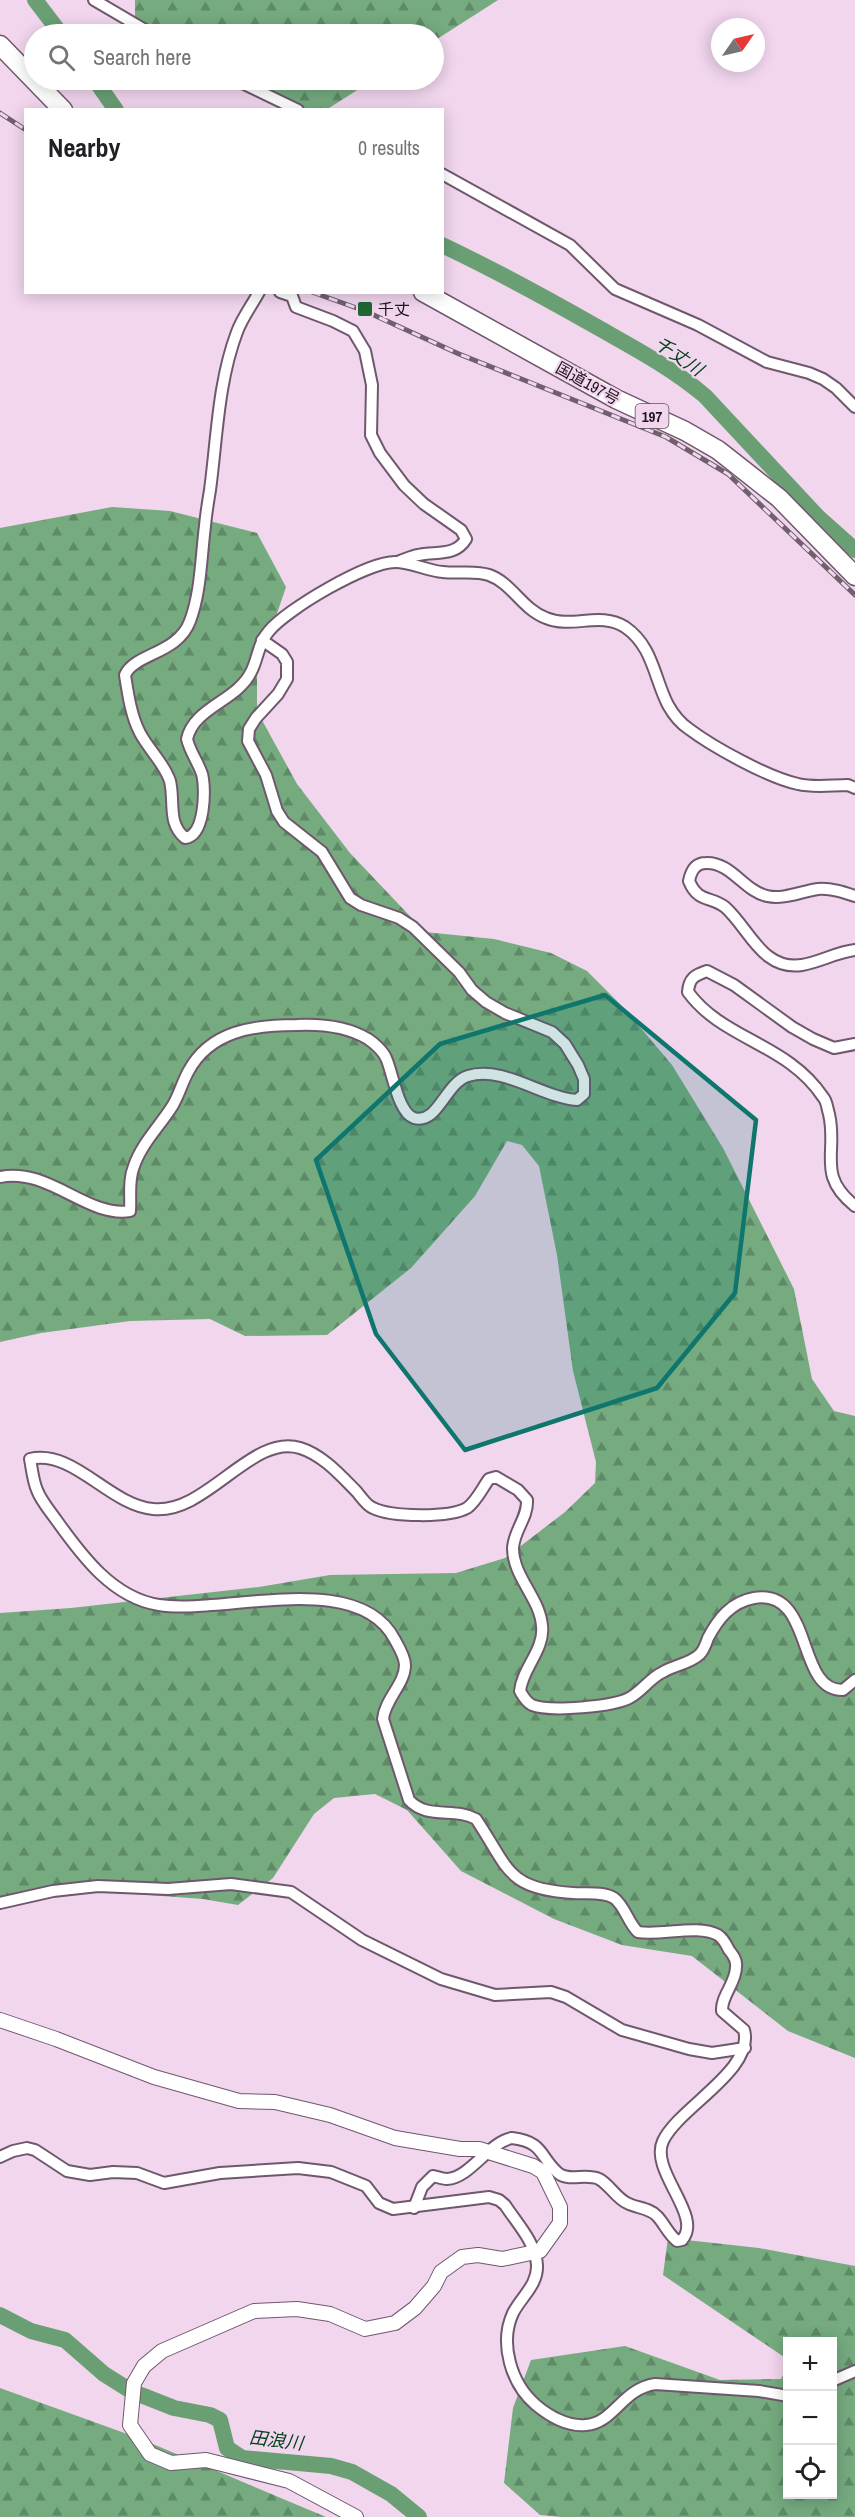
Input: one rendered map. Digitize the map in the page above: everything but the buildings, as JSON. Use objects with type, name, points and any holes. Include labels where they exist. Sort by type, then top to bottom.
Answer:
[{"type":"highway","points":[[0,45],[24,70]]},
{"type":"highway","points":[[44,90],[61,108]]},
{"type":"highway","name":"国道197号","points":[[427,294],[616,399],[685,431],[718,450],[779,498],[855,576]]},
{"type":"street","points":[[94,0],[135,24]]},
{"type":"street","points":[[257,90],[294,108]]},
{"type":"street","points":[[444,175],[570,245],[603,279],[620,292],[698,325],[767,362],[823,379],[855,407]]},
{"type":"street","points":[[259,294],[237,331],[227,368],[214,440],[195,605],[189,623],[181,636],[166,648],[131,666],[124,675],[136,724],[165,771],[172,793],[173,820],[180,834],[185,838],[197,831],[204,797],[202,776],[189,747],[188,733],[197,720],[244,684],[254,667],[262,640],[279,621],[318,595],[374,566],[417,555],[454,551],[461,547],[466,539],[461,530],[424,504],[404,485],[380,453],[371,435],[372,385],[365,351],[353,331],[296,307],[292,296],[286,294]]},
{"type":"street","points":[[396,562],[445,573],[488,574],[509,588],[535,613],[554,621],[595,619],[616,623],[633,634],[641,643],[654,666],[669,706],[689,729],[749,763],[797,784],[848,785],[855,788]]},
{"type":"street","points":[[0,1177],[19,1175],[33,1177],[101,1207],[124,1212],[130,1211],[134,1166],[146,1143],[174,1102],[188,1071],[197,1058],[212,1044],[230,1033],[247,1028],[302,1025],[332,1027],[355,1033],[369,1040],[386,1057],[401,1102],[407,1114],[415,1118],[424,1119],[430,1116],[447,1092],[459,1080],[475,1075],[514,1080],[562,1099],[577,1100],[584,1094],[584,1079],[578,1065],[565,1044],[552,1032],[505,1013],[486,1002],[413,927],[399,918],[361,905],[350,898],[322,852],[284,822],[277,811],[266,775],[248,741],[249,729],[255,718],[278,694],[287,679],[287,662],[282,654],[262,640]]},
{"type":"street","points":[[855,896],[827,889],[768,896],[749,887],[724,868],[707,863],[699,864],[693,869],[689,881],[696,893],[725,908],[757,946],[779,962],[802,965],[855,950]]},
{"type":"street","points":[[855,1044],[834,1048],[813,1039],[792,1027],[734,985],[707,971],[696,974],[689,982],[688,992],[699,1007],[717,1022],[758,1042],[793,1064],[825,1098],[831,1126],[830,1169],[834,1182],[855,1206]]},
{"type":"street","points":[[414,2208],[422,2187],[433,2176],[447,2179],[460,2174],[507,2139],[512,2138],[535,2145],[542,2150],[558,2173],[565,2176],[588,2176],[598,2179],[624,2203],[656,2214],[672,2237],[677,2241],[682,2240],[687,2229],[686,2219],[662,2164],[660,2154],[663,2142],[683,2115],[720,2082],[745,2048],[744,2030],[722,2011],[722,2005],[733,1982],[735,1959],[723,1939],[717,1934],[704,1931],[654,1935],[638,1932],[615,1899],[606,1895],[566,1893],[533,1887],[515,1877],[504,1867],[476,1820],[471,1816],[421,1810],[415,1807],[409,1800],[383,1719],[384,1708],[403,1676],[405,1664],[391,1632],[380,1620],[363,1609],[330,1601],[288,1600],[183,1608],[158,1605],[142,1600],[122,1590],[102,1575],[75,1546],[40,1497],[30,1459],[38,1457],[56,1459],[130,1503],[155,1510],[170,1509],[186,1503],[266,1451],[284,1445],[300,1448],[316,1455],[372,1508],[396,1513],[430,1516],[466,1508],[489,1479],[496,1477],[518,1490],[527,1500],[528,1512],[517,1533],[513,1548],[518,1570],[543,1627],[540,1640],[521,1682],[520,1691],[531,1704],[546,1709],[609,1704],[633,1696],[652,1677],[692,1660],[701,1653],[723,1613],[735,1604],[753,1598],[769,1597],[788,1609],[797,1624],[822,1683],[829,1688],[840,1690],[855,1680]]},
{"type":"street","points":[[0,1903],[53,1891],[98,1886],[168,1888],[231,1884],[291,1892],[362,1940],[441,1979],[495,1995],[551,1992],[566,1997],[622,2030],[689,2049],[712,2053],[745,2048]]},
{"type":"street","points":[[0,2020],[56,2039],[154,2078],[238,2101],[275,2102],[330,2115],[395,2138],[460,2150],[479,2149],[523,2162],[543,2172],[561,2207],[560,2223],[540,2250],[502,2259],[478,2255],[462,2257],[441,2272],[434,2286],[414,2308],[395,2323],[365,2329],[330,2314],[297,2309],[254,2311],[162,2351],[144,2366],[134,2383],[130,2425],[150,2454],[171,2463],[206,2460],[289,2481],[356,2517]]},
{"type":"street","points":[[0,2157],[27,2148],[36,2150],[67,2171],[90,2175],[113,2172],[137,2173],[164,2183],[220,2173],[298,2168],[331,2172],[366,2186],[379,2204],[393,2210],[489,2197],[499,2200],[505,2205],[535,2252],[538,2266],[536,2278],[511,2319],[507,2351],[513,2374],[530,2400],[555,2418],[579,2426],[599,2422],[616,2409],[629,2394],[646,2385],[655,2384],[759,2391],[783,2395]]},
{"type":"street","points":[[837,2379],[855,2371]]},
{"type":"highlighted area","points":[[605,995],[756,1120],[735,1293],[657,1388],[465,1450],[376,1334],[316,1160],[440,1044]]},
{"type":"green space","points":[[135,0],[498,0],[444,35],[444,24],[144,24],[135,16]]},
{"type":"green space","points":[[256,90],[357,90],[329,108],[299,108]]},
{"type":"green space","points":[[112,507],[170,511],[257,533],[286,587],[257,672],[257,711],[297,784],[350,853],[425,932],[494,939],[551,953],[587,971],[623,1007],[672,1065],[723,1148],[794,1289],[812,1379],[834,1411],[855,1416],[855,2058],[788,2031],[692,1956],[622,1945],[554,1919],[461,1871],[407,1810],[375,1794],[334,1798],[314,1814],[273,1878],[238,1905],[203,1899],[80,1890],[0,1902],[0,1613],[71,1608],[259,1587],[330,1575],[456,1573],[505,1558],[565,1512],[595,1483],[596,1462],[573,1371],[557,1255],[539,1166],[522,1145],[507,1141],[475,1196],[411,1268],[327,1335],[245,1336],[210,1319],[130,1321],[41,1333],[0,1342],[0,528]]},
{"type":"green space","points":[[668,2238],[759,2248],[855,2266],[855,2517],[561,2517],[540,2515],[504,2483],[513,2408],[531,2360],[625,2346],[720,2380],[781,2379],[783,2375],[783,2499],[837,2499],[837,2337],[783,2337],[783,2356],[663,2275]]},
{"type":"green space","points":[[0,2388],[141,2439],[326,2517],[0,2517]]},
{"type":"waterway","name":"千丈川","points":[[35,0],[53,24]]},
{"type":"waterway","name":"千丈川","points":[[102,90],[115,108]]},
{"type":"waterway","name":"千丈川","points":[[444,246],[578,316],[679,376],[705,396],[818,517],[855,550]]},
{"type":"waterway","name":"田浪川","points":[[0,2315],[31,2331],[65,2340],[104,2374],[131,2391]]},
{"type":"waterway","name":"田浪川","points":[[141,2395],[174,2408],[210,2415],[220,2420],[227,2448],[242,2458],[331,2466],[352,2472],[391,2494],[419,2517]]},
{"type":"railway","points":[[0,113],[24,129]]},
{"type":"railway","points":[[318,294],[365,311],[459,354],[666,437],[728,474],[855,595]]},
{"type":"place","name":"千丈","points":[[365,309]]}]
